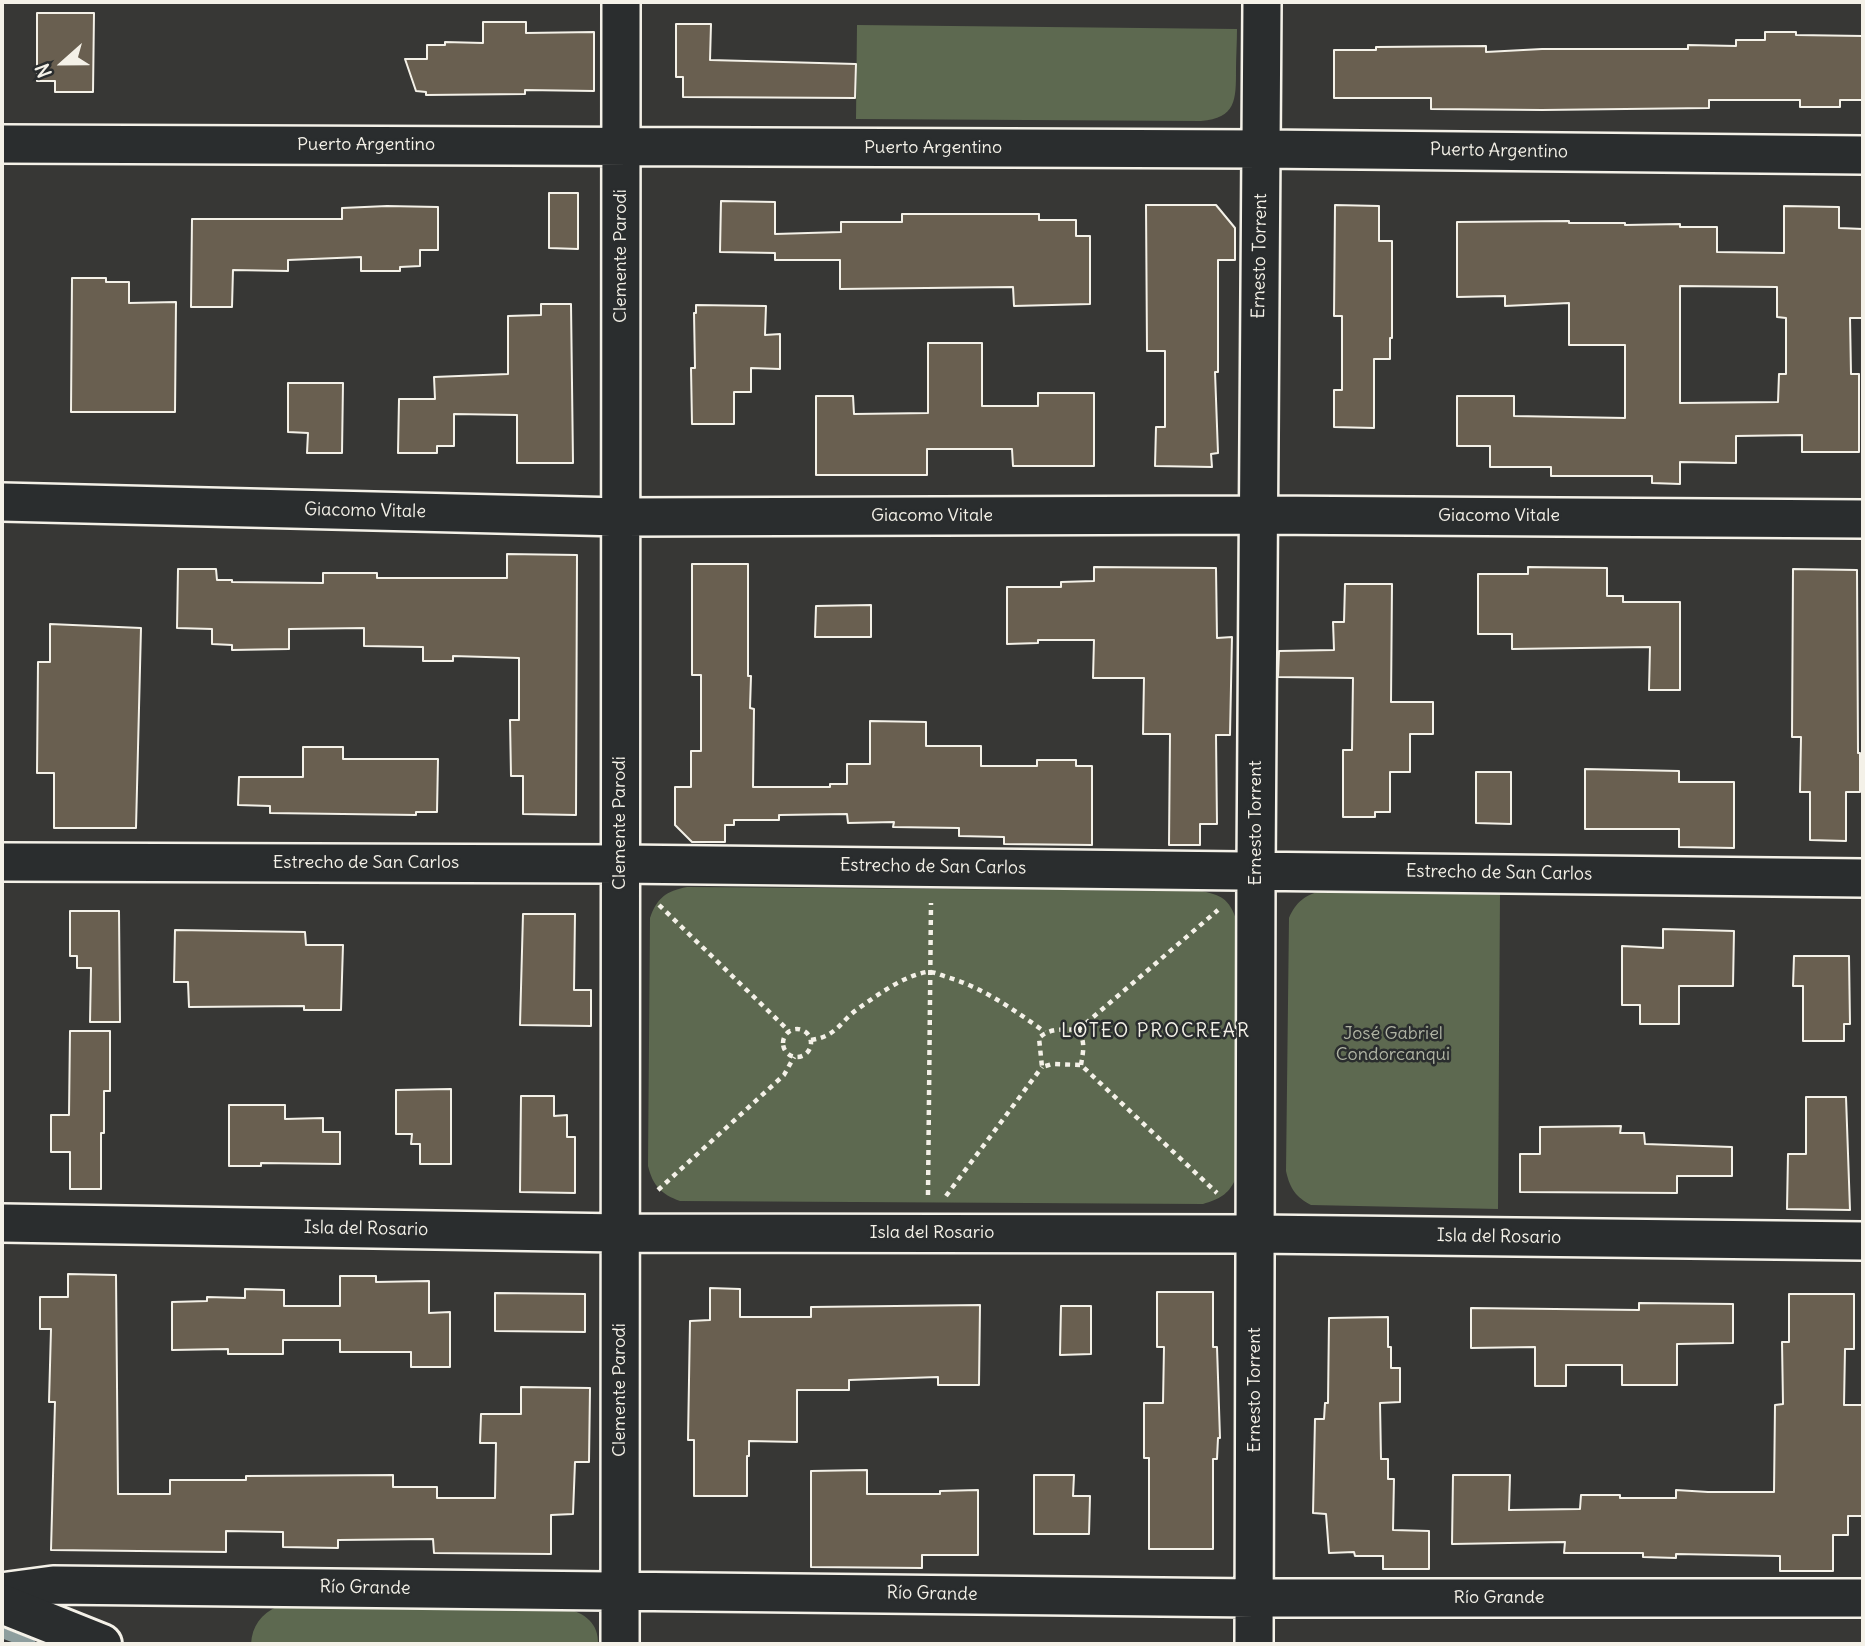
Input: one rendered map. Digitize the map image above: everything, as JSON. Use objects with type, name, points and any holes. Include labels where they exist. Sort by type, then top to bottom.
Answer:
[{"type":"street","name":"Clemente Parodi","points":[[620,1644],[621,2]]},
{"type":"street","name":"Ernesto Torrent","points":[[1254,1644],[1262,2]]},
{"type":"street","name":"Puerto Argentino","points":[[2,144],[1261,149],[1863,155]]},
{"type":"street","name":"Giacomo Vitale","points":[[2,502],[621,517],[1258,515],[1863,519]]},
{"type":"street","name":"Estrecho de San Carlos","points":[[2,862],[620,864],[1863,878]]},
{"type":"street","name":"Isla del Rosario","points":[[2,1223],[621,1233],[1256,1234],[1863,1241]]},
{"type":"street","name":"Río Grande","points":[[2,1592],[53,1585],[1254,1598],[1863,1598]]},
{"type":"street","points":[[2,1604],[102,1644]]},
{"type":"path","points":[[620,864],[789,1031]]},
{"type":"path","points":[[811,1040],[825,1038],[855,1010],[884,991],[909,977],[929,971],[967,983],[1008,1005],[1045,1032],[1078,1030],[1216,912],[1256,870]]},
{"type":"path","points":[[928,1195],[929,903],[943,903]]},
{"type":"path","points":[[1206,903],[1225,920]]},
{"type":"path","points":[[789,1031],[802,1029],[811,1040]]},
{"type":"path","points":[[1078,1030],[1083,1045],[1081,1065]]},
{"type":"path","points":[[789,1031],[782,1043],[786,1052],[794,1057]]},
{"type":"path","points":[[1042,1067],[1039,1038],[1045,1032]]},
{"type":"path","points":[[621,1233],[658,1189],[784,1075],[794,1057],[807,1053],[811,1040]]},
{"type":"path","points":[[946,1196],[1042,1067],[1052,1064],[1081,1065],[1216,1192],[1256,1234]]},
{"type":"path","points":[[1209,1195],[1223,1184]]},
{"type":"path","points":[[917,1195],[959,1196]]},
{"type":"green space","points":[[857,25],[1237,29],[1234,99],[1232,106],[1221,116],[1201,121],[856,119]]},
{"type":"green space","points":[[687,887],[1202,891],[1216,895],[1226,901],[1238,924],[1235,1180],[1222,1196],[1203,1204],[680,1201],[668,1195],[655,1184],[648,1166],[650,918],[663,897]]},
{"type":"green space","name":"José Gabriel Condorcanqui","points":[[1320,891],[1500,893],[1498,1209],[1311,1205],[1301,1199],[1289,1183],[1286,1171],[1289,918],[1301,900]]},
{"type":"green space","points":[[278,1606],[567,1609],[590,1620],[598,1637],[598,1644],[251,1644],[258,1621]]},
{"type":"building","points":[[37,13],[94,13],[93,92],[55,92],[55,81],[37,81]]},
{"type":"building","points":[[483,22],[526,22],[526,33],[594,32],[594,91],[525,90],[525,94],[426,95],[426,92],[416,91],[405,59],[427,59],[427,45],[445,45],[445,42],[483,43]]},
{"type":"building","points":[[676,24],[711,24],[710,60],[856,64],[855,98],[683,97],[683,77],[676,77]]},
{"type":"building","points":[[1765,32],[1863,36],[1863,100],[1840,100],[1840,107],[1800,107],[1800,100],[1709,100],[1709,108],[1542,110],[1431,109],[1431,98],[1334,98],[1334,50],[1486,46],[1486,52],[1542,49],[1688,49],[1688,45],[1736,46],[1736,40],[1765,40]]},
{"type":"building","points":[[549,193],[578,193],[578,249],[549,248]]},
{"type":"building","points":[[721,201],[775,202],[775,234],[841,232],[841,222],[902,222],[902,214],[1039,214],[1039,220],[1076,220],[1076,236],[1090,236],[1090,304],[1014,306],[1013,287],[840,289],[840,260],[775,260],[775,253],[720,252]]},
{"type":"building","points":[[1146,205],[1216,205],[1235,228],[1235,260],[1218,260],[1218,372],[1215,372],[1218,453],[1211,454],[1212,467],[1155,466],[1156,427],[1165,427],[1165,351],[1147,351]]},
{"type":"building","points":[[1335,205],[1379,206],[1379,241],[1392,241],[1390,359],[1374,359],[1374,428],[1334,427],[1334,390],[1342,390],[1342,316],[1334,316]]},
{"type":"building","points":[[1784,206],[1839,207],[1839,228],[1863,229],[1863,318],[1850,318],[1851,374],[1859,374],[1859,452],[1802,452],[1802,435],[1736,436],[1736,463],[1680,462],[1680,484],[1652,483],[1652,476],[1551,476],[1551,467],[1490,467],[1490,446],[1457,446],[1457,396],[1514,396],[1514,416],[1625,418],[1625,345],[1569,345],[1569,303],[1505,306],[1505,296],[1457,297],[1457,222],[1569,221],[1717,227],[1717,252],[1784,253]],"holes":[[[1680,286],[1777,287],[1777,317],[1786,318],[1786,374],[1779,374],[1778,402],[1680,403]]]},
{"type":"building","points":[[438,207],[438,250],[420,250],[420,266],[400,267],[400,271],[361,271],[361,257],[288,260],[288,271],[233,270],[232,307],[191,307],[192,219],[342,219],[342,208]]},
{"type":"building","points":[[72,278],[106,278],[106,282],[129,282],[129,303],[176,302],[175,412],[71,412]]},
{"type":"building","points":[[541,304],[571,304],[573,463],[517,463],[517,415],[454,414],[454,446],[437,446],[437,453],[398,453],[399,399],[435,399],[434,377],[508,374],[508,316],[541,315]]},
{"type":"building","points":[[696,305],[766,306],[765,335],[780,334],[780,369],[751,368],[751,392],[734,392],[734,424],[692,424],[691,368],[695,368]]},
{"type":"building","points":[[928,343],[982,343],[982,406],[1038,406],[1038,393],[1094,393],[1094,466],[1013,466],[1012,449],[927,449],[927,475],[816,475],[816,396],[853,396],[854,414],[928,413]]},
{"type":"building","points":[[288,383],[343,383],[342,453],[307,453],[308,433],[288,432]]},
{"type":"building","points":[[507,554],[577,555],[576,815],[523,814],[523,776],[511,776],[510,720],[519,720],[519,658],[453,656],[453,661],[423,661],[423,647],[364,646],[364,628],[289,629],[289,649],[232,650],[232,645],[212,644],[212,629],[177,628],[178,569],[216,569],[217,580],[232,582],[323,583],[323,573],[377,573],[377,578],[507,578]]},
{"type":"building","points":[[692,564],[748,564],[748,676],[751,676],[750,708],[754,709],[753,787],[830,787],[830,784],[847,784],[847,764],[870,764],[870,721],[926,722],[926,746],[981,746],[981,766],[1037,766],[1037,760],[1076,760],[1076,766],[1092,766],[1092,845],[1004,844],[1004,837],[959,836],[959,828],[893,827],[894,822],[848,823],[847,814],[779,815],[779,820],[734,820],[734,825],[725,825],[725,842],[692,842],[675,825],[675,787],[691,787],[691,751],[701,751],[701,675],[692,675]]},
{"type":"building","points":[[1094,567],[1216,568],[1217,638],[1232,637],[1230,735],[1216,735],[1217,824],[1200,824],[1200,845],[1169,845],[1170,734],[1143,734],[1144,678],[1093,678],[1094,640],[1038,640],[1038,643],[1007,644],[1007,587],[1061,587],[1061,582],[1094,581]]},
{"type":"building","points":[[1528,567],[1607,568],[1607,596],[1623,596],[1623,602],[1680,602],[1680,690],[1649,690],[1650,647],[1512,649],[1512,634],[1478,634],[1478,574],[1528,574]]},
{"type":"building","points":[[1793,569],[1857,570],[1860,792],[1846,792],[1846,841],[1810,840],[1810,792],[1800,792],[1801,737],[1792,737]]},
{"type":"building","points":[[1345,584],[1392,584],[1391,702],[1433,702],[1433,734],[1410,734],[1410,772],[1390,772],[1390,812],[1375,812],[1375,817],[1343,817],[1343,750],[1352,750],[1353,678],[1278,677],[1279,651],[1334,650],[1333,622],[1344,622]]},
{"type":"building","points":[[871,605],[871,637],[815,637],[816,606]]},
{"type":"building","points":[[50,624],[141,628],[136,828],[54,828],[54,773],[37,773],[38,662],[50,662]]},
{"type":"building","points":[[303,747],[343,747],[343,759],[438,759],[437,812],[416,812],[416,815],[270,813],[270,806],[238,805],[239,777],[303,777]]},
{"type":"building","points":[[1585,769],[1679,771],[1679,782],[1734,782],[1734,848],[1679,847],[1679,829],[1585,829]]},
{"type":"building","points":[[1476,772],[1511,772],[1511,824],[1476,823]]},
{"type":"building","points":[[70,911],[119,911],[120,1022],[90,1022],[91,968],[77,968],[77,956],[70,956]]},
{"type":"building","points":[[523,914],[575,914],[574,990],[591,990],[591,1026],[520,1025]]},
{"type":"building","points":[[1663,929],[1734,931],[1733,986],[1679,986],[1679,1024],[1640,1024],[1640,1005],[1622,1005],[1622,946],[1663,948]]},
{"type":"building","points":[[175,930],[305,932],[306,945],[343,945],[341,1010],[304,1010],[304,1006],[189,1007],[188,982],[174,982]]},
{"type":"building","points":[[1794,956],[1849,956],[1850,1024],[1844,1024],[1844,1041],[1803,1041],[1803,986],[1793,986]]},
{"type":"building","points":[[70,1031],[110,1031],[110,1091],[104,1091],[101,1189],[70,1189],[70,1152],[51,1152],[51,1115],[69,1115]]},
{"type":"building","points":[[451,1089],[451,1164],[420,1164],[420,1144],[411,1144],[412,1134],[396,1134],[396,1090]]},
{"type":"building","points":[[521,1096],[554,1096],[554,1116],[567,1115],[567,1137],[575,1137],[575,1193],[520,1192]]},
{"type":"building","points":[[1806,1097],[1846,1097],[1850,1210],[1787,1209],[1788,1154],[1806,1154]]},
{"type":"building","points":[[229,1105],[285,1105],[285,1119],[323,1118],[323,1132],[340,1132],[340,1164],[261,1163],[261,1166],[229,1166]]},
{"type":"building","points":[[1621,1126],[1620,1133],[1644,1133],[1645,1144],[1732,1147],[1732,1176],[1677,1176],[1677,1193],[1520,1192],[1520,1154],[1540,1154],[1540,1127]]},
{"type":"building","points":[[68,1274],[116,1275],[118,1494],[170,1494],[170,1480],[246,1480],[246,1476],[393,1475],[393,1487],[437,1487],[437,1498],[495,1498],[496,1443],[480,1443],[481,1414],[521,1414],[521,1387],[590,1388],[589,1462],[575,1462],[573,1514],[551,1515],[551,1554],[434,1553],[433,1539],[338,1540],[338,1548],[283,1547],[283,1532],[226,1531],[226,1552],[51,1550],[55,1402],[49,1402],[51,1329],[40,1329],[40,1297],[68,1297]]},
{"type":"building","points":[[340,1276],[376,1276],[376,1282],[429,1281],[429,1313],[450,1312],[450,1367],[411,1367],[411,1352],[340,1352],[340,1340],[283,1340],[283,1354],[228,1354],[228,1349],[172,1350],[172,1302],[207,1301],[207,1297],[245,1298],[245,1289],[284,1290],[284,1306],[340,1306]]},
{"type":"building","points":[[710,1288],[740,1289],[740,1317],[811,1317],[811,1307],[980,1305],[979,1385],[938,1385],[938,1377],[849,1380],[849,1390],[797,1390],[797,1442],[749,1441],[747,1496],[694,1496],[694,1440],[688,1440],[690,1321],[710,1320]]},
{"type":"building","points":[[1157,1292],[1213,1292],[1213,1347],[1217,1347],[1220,1438],[1217,1459],[1213,1459],[1213,1549],[1149,1549],[1149,1458],[1144,1458],[1144,1403],[1163,1403],[1164,1347],[1157,1347]]},
{"type":"building","points":[[495,1293],[585,1294],[585,1332],[495,1331]]},
{"type":"building","points":[[1789,1294],[1854,1294],[1854,1349],[1845,1349],[1844,1405],[1863,1405],[1863,1516],[1848,1516],[1848,1535],[1833,1535],[1833,1571],[1780,1571],[1780,1556],[1676,1554],[1676,1558],[1643,1557],[1643,1553],[1564,1553],[1565,1542],[1452,1544],[1453,1475],[1510,1475],[1509,1510],[1580,1509],[1581,1495],[1676,1498],[1676,1490],[1774,1492],[1775,1405],[1783,1404],[1782,1342],[1789,1342]]},
{"type":"building","points":[[1639,1303],[1733,1304],[1733,1343],[1677,1344],[1677,1385],[1622,1385],[1622,1365],[1566,1365],[1566,1386],[1535,1386],[1535,1347],[1471,1348],[1471,1308],[1639,1310]]},
{"type":"building","points":[[1061,1306],[1091,1306],[1091,1354],[1060,1355]]},
{"type":"building","points":[[1388,1317],[1391,1368],[1400,1368],[1400,1402],[1380,1403],[1381,1459],[1388,1459],[1388,1479],[1394,1479],[1393,1530],[1429,1531],[1429,1569],[1383,1569],[1383,1556],[1355,1556],[1354,1552],[1329,1553],[1326,1514],[1313,1513],[1315,1419],[1324,1419],[1325,1403],[1328,1403],[1329,1318]]},
{"type":"building","points":[[867,1470],[867,1494],[940,1494],[940,1491],[978,1490],[978,1555],[922,1555],[922,1568],[811,1567],[811,1471]]},
{"type":"building","points":[[1034,1475],[1074,1475],[1073,1496],[1090,1496],[1089,1534],[1034,1534]]},
{"type":"waterway","points":[[2,1633],[31,1644]]},
{"type":"district","name":"LOTEO PROCREAR","points":[[1156,1032]]}]
